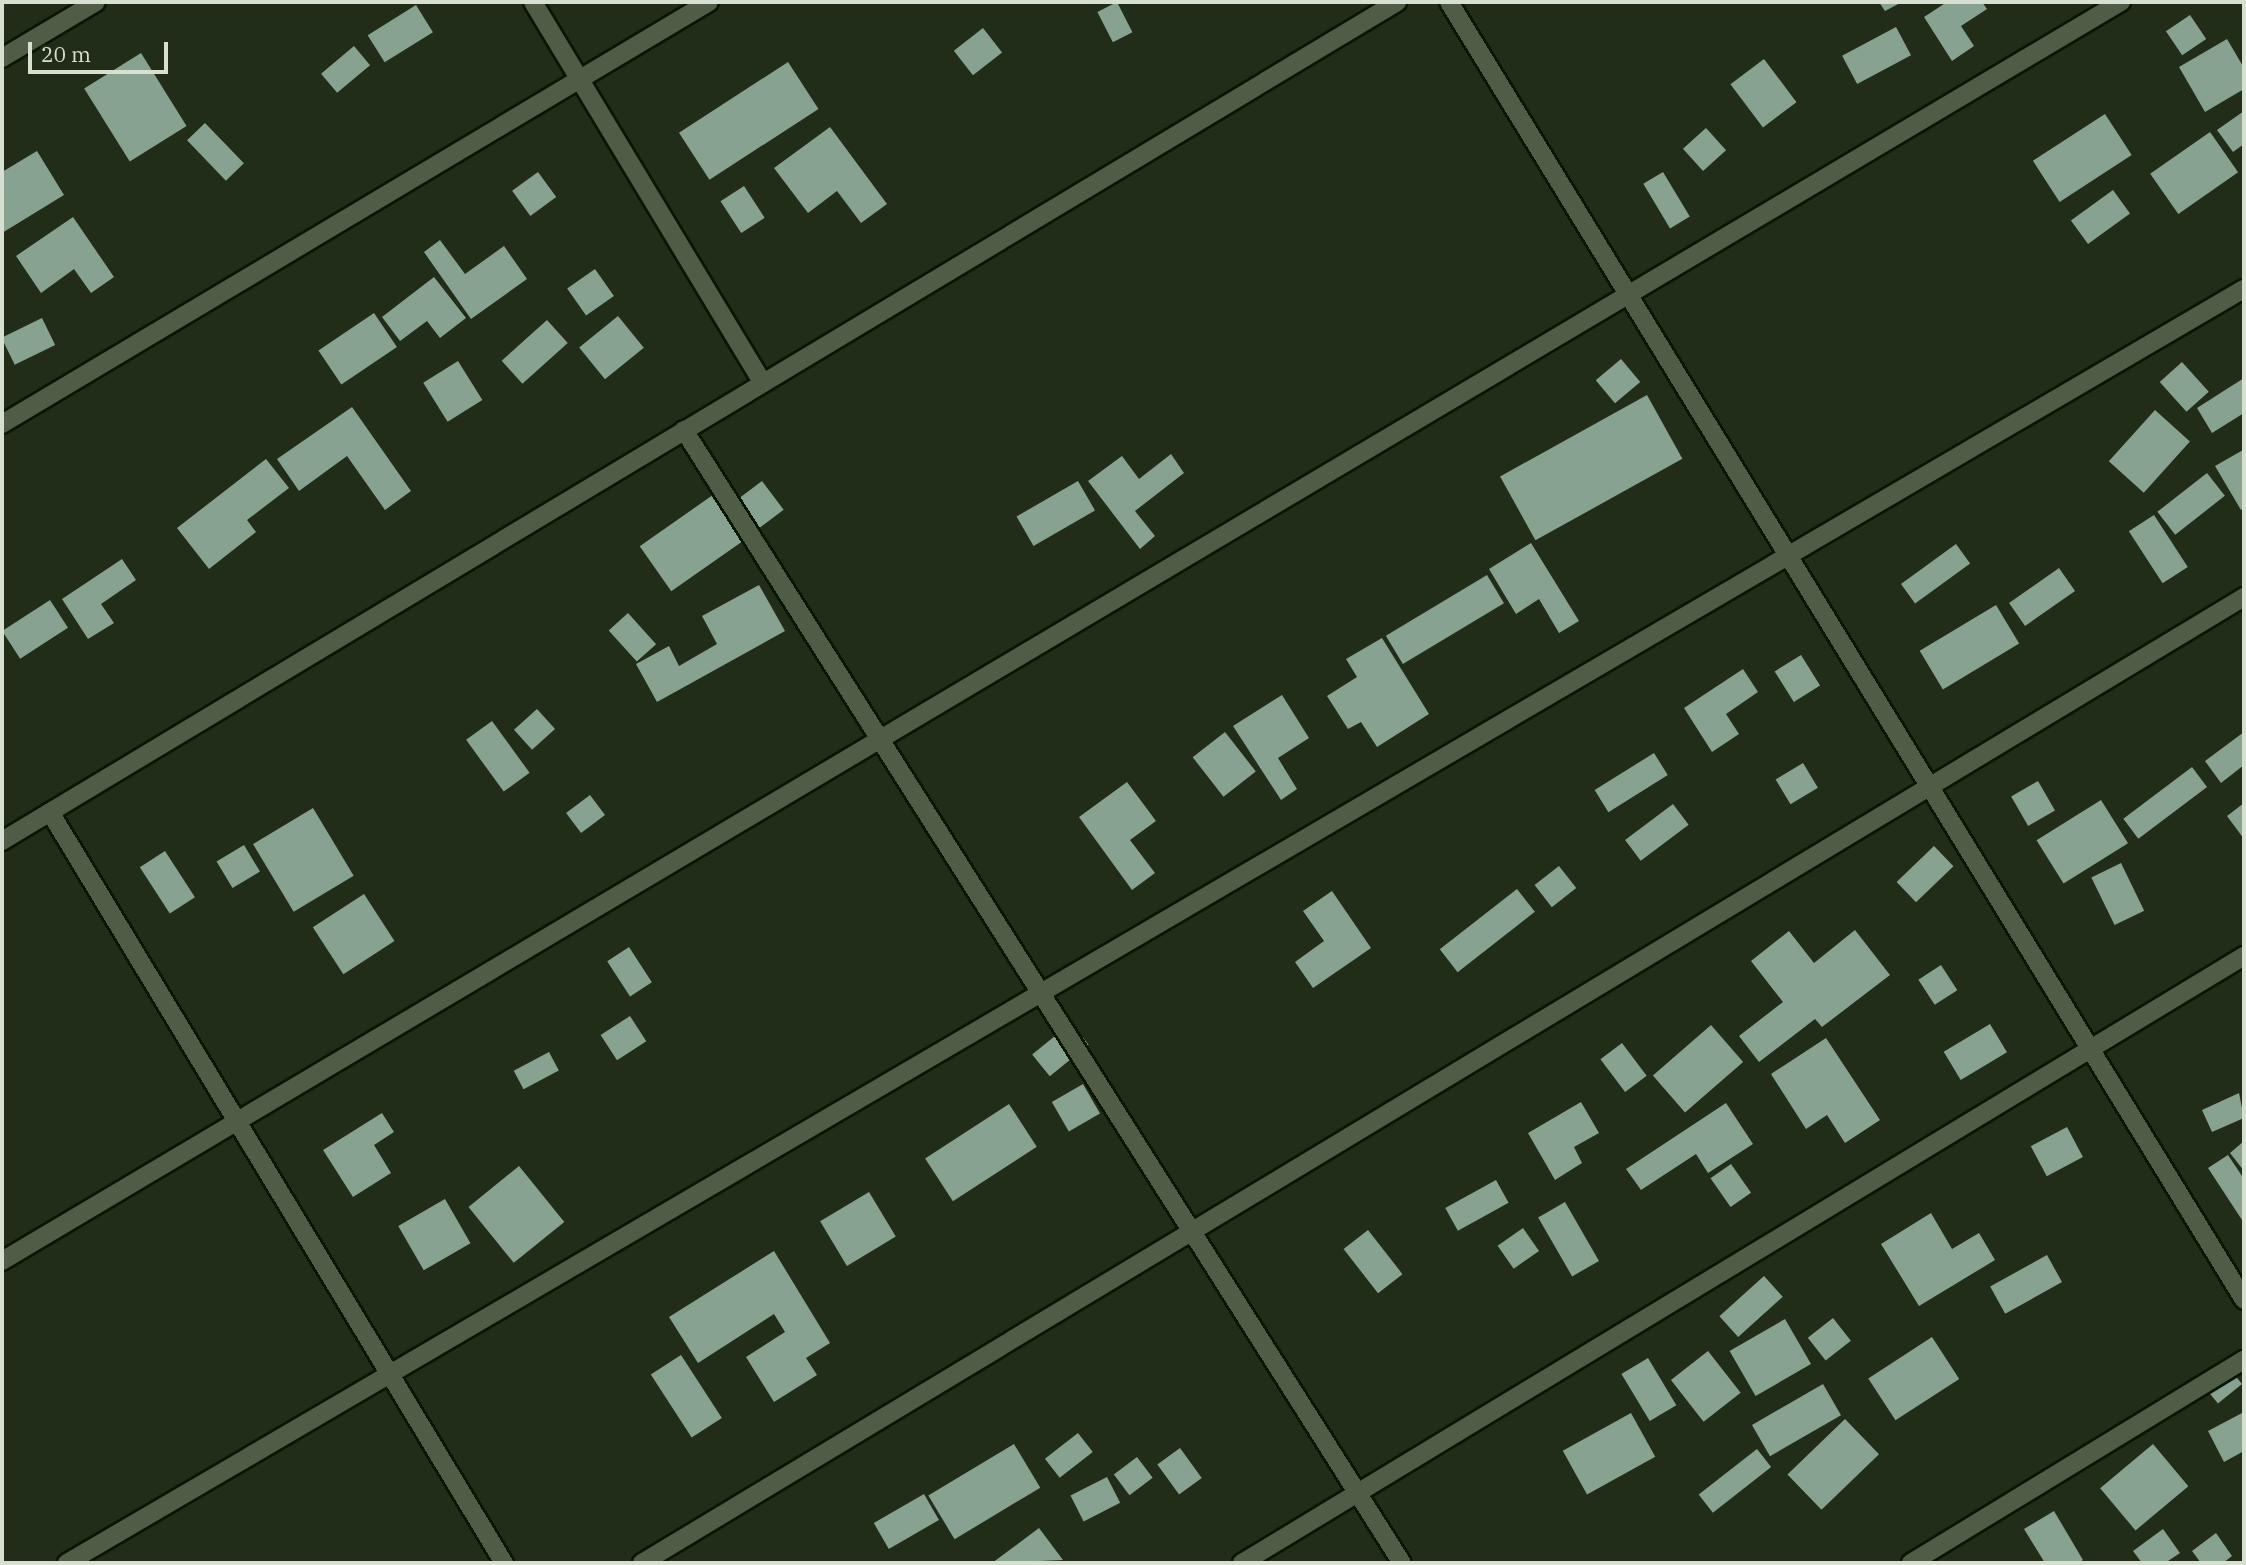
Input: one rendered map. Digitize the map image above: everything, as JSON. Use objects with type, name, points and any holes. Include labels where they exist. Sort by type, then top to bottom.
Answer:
[{"type":"street","points":[[2,58],[96,2]]},
{"type":"street","points":[[533,2],[763,383]]},
{"type":"street","points":[[2,424],[709,2]]},
{"type":"street","points":[[2,841],[1396,2]]},
{"type":"street","points":[[1449,2],[2244,1300]]},
{"type":"street","points":[[2,1261],[2121,2]]},
{"type":"street","points":[[67,1563],[2244,289]]},
{"type":"street","points":[[684,430],[1402,1563]]},
{"type":"street","points":[[642,1563],[2244,597]]},
{"type":"street","points":[[50,812],[504,1563]]},
{"type":"street","points":[[1242,1563],[2244,956]]},
{"type":"street","points":[[1911,1563],[2244,1360]]},
{"type":"building","points":[[1117,2],[1132,32],[1113,42],[1097,12]]},
{"type":"building","points":[[1879,2],[1902,2],[1885,11]]},
{"type":"building","points":[[1947,2],[1982,2],[1987,9],[1961,26],[1974,46],[1952,61],[1924,17]]},
{"type":"building","points":[[416,5],[433,32],[385,62],[368,35]]},
{"type":"building","points":[[2190,15],[2206,39],[2182,55],[2166,31]]},
{"type":"building","points":[[1896,27],[1911,55],[1857,84],[1842,56]]},
{"type":"building","points":[[983,28],[1002,52],[973,75],[954,51]]},
{"type":"building","points":[[2227,39],[2244,68],[2244,89],[2205,112],[2179,67]]},
{"type":"building","points":[[354,46],[370,65],[337,93],[321,74]]},
{"type":"building","points":[[141,53],[187,126],[130,161],[84,89]]},
{"type":"building","points":[[1764,59],[1796,102],[1763,127],[1730,84]]},
{"type":"building","points":[[788,62],[818,109],[709,180],[679,133]]},
{"type":"building","points":[[2244,111],[2244,144],[2233,152],[2217,130]]},
{"type":"building","points":[[2105,114],[2132,155],[2060,202],[2033,161]]},
{"type":"building","points":[[205,123],[244,163],[226,181],[187,140]]},
{"type":"building","points":[[830,127],[887,204],[861,223],[837,191],[808,213],[774,168]]},
{"type":"building","points":[[1706,128],[1726,150],[1703,171],[1683,149]]},
{"type":"building","points":[[2210,132],[2238,172],[2178,214],[2150,174]]},
{"type":"building","points":[[37,151],[64,195],[2,233],[2,172]]},
{"type":"building","points":[[538,172],[556,197],[530,216],[512,191]]},
{"type":"building","points":[[1663,172],[1690,217],[1670,228],[1643,184]]},
{"type":"building","points":[[744,186],[765,218],[741,233],[721,201]]},
{"type":"building","points":[[2113,190],[2130,213],[2088,244],[2071,221]]},
{"type":"building","points":[[73,217],[114,277],[91,293],[74,269],[41,293],[16,256]]},
{"type":"building","points":[[440,240],[465,274],[504,246],[527,279],[471,319],[424,252]]},
{"type":"building","points":[[595,269],[614,296],[586,316],[567,289]]},
{"type":"building","points":[[434,277],[466,318],[440,338],[427,321],[400,341],[382,317]]},
{"type":"building","points":[[374,313],[397,347],[341,384],[318,350]]},
{"type":"building","points":[[618,316],[644,348],[605,379],[579,347]]},
{"type":"building","points":[[42,318],[55,345],[15,365],[2,338]]},
{"type":"building","points":[[547,320],[568,343],[522,384],[502,361]]},
{"type":"building","points":[[1621,359],[1640,382],[1615,403],[1596,380]]},
{"type":"building","points":[[458,361],[482,400],[448,422],[423,383]]},
{"type":"building","points":[[2182,362],[2209,392],[2186,412],[2160,382]]},
{"type":"building","points":[[2244,378],[2244,413],[2212,433],[2197,408]]},
{"type":"building","points":[[1647,395],[1682,459],[1535,540],[1500,476]]},
{"type":"building","points":[[352,407],[411,491],[385,510],[347,456],[299,491],[277,459]]},
{"type":"building","points":[[2155,410],[2190,441],[2144,493],[2109,461]]},
{"type":"building","points":[[2243,450],[2244,508],[2241,510],[2215,466]]},
{"type":"building","points":[[1171,454],[1184,473],[1135,511],[1155,536],[1140,549],[1088,481],[1122,456],[1139,479]]},
{"type":"building","points":[[266,459],[289,488],[247,520],[256,532],[209,569],[177,528]]},
{"type":"building","points":[[2207,473],[2225,496],[2175,535],[2157,512]]},
{"type":"building","points":[[762,481],[784,510],[760,528],[738,499]]},
{"type":"building","points":[[1078,481],[1095,510],[1034,546],[1017,516]]},
{"type":"building","points":[[720,490],[752,535],[671,591],[640,546]]},
{"type":"building","points":[[2154,515],[2188,567],[2163,583],[2129,531]]},
{"type":"building","points":[[1531,543],[1579,621],[1559,633],[1539,599],[1516,614],[1489,569]]},
{"type":"building","points":[[1956,544],[1970,563],[1915,603],[1901,584]]},
{"type":"building","points":[[122,559],[136,580],[101,604],[114,623],[88,639],[62,599]]},
{"type":"building","points":[[2059,568],[2075,591],[2025,626],[2009,603]]},
{"type":"building","points":[[1487,575],[1504,603],[1403,664],[1386,636]]},
{"type":"building","points":[[759,585],[785,631],[657,702],[636,664],[669,646],[679,666],[717,644],[702,616]]},
{"type":"building","points":[[50,600],[68,628],[20,659],[2,631]]},
{"type":"building","points":[[1996,605],[2019,644],[1943,689],[1920,651]]},
{"type":"building","points":[[628,613],[656,644],[637,662],[609,630]]},
{"type":"building","points":[[1382,638],[1429,714],[1377,747],[1361,722],[1348,729],[1327,696],[1357,677],[1346,659]]},
{"type":"building","points":[[1801,655],[1820,686],[1794,702],[1775,671]]},
{"type":"building","points":[[1743,669],[1758,692],[1726,714],[1739,734],[1712,752],[1684,708]]},
{"type":"building","points":[[1282,695],[1309,738],[1278,758],[1297,789],[1281,800],[1233,726]]},
{"type":"building","points":[[537,709],[555,729],[532,750],[514,730]]},
{"type":"building","points":[[492,721],[530,773],[504,792],[466,740]]},
{"type":"building","points":[[1225,732],[1256,771],[1223,797],[1193,757]]},
{"type":"building","points":[[2244,732],[2244,765],[2221,783],[2205,761]]},
{"type":"building","points":[[1654,753],[1668,775],[1608,812],[1595,790]]},
{"type":"building","points":[[1803,763],[1818,788],[1791,804],[1776,779]]},
{"type":"building","points":[[2192,767],[2207,787],[2138,839],[2123,819]]},
{"type":"building","points":[[2038,781],[2055,810],[2028,826],[2011,796]]},
{"type":"building","points":[[1127,782],[1156,821],[1130,840],[1155,873],[1132,890],[1079,817]]},
{"type":"building","points":[[590,795],[605,815],[581,833],[566,813]]},
{"type":"building","points":[[2101,800],[2128,843],[2064,884],[2037,840]]},
{"type":"building","points":[[2244,803],[2244,839],[2227,816]]},
{"type":"building","points":[[1673,804],[1689,825],[1641,861],[1625,840]]},
{"type":"building","points":[[313,808],[354,876],[294,912],[253,844]]},
{"type":"building","points":[[244,845],[260,872],[233,888],[217,861]]},
{"type":"building","points":[[1934,846],[1953,866],[1916,902],[1897,882]]},
{"type":"building","points":[[165,851],[195,897],[170,913],[140,867]]},
{"type":"building","points":[[2121,863],[2144,911],[2115,925],[2091,877]]},
{"type":"building","points":[[1559,866],[1576,888],[1552,907],[1535,885]]},
{"type":"building","points":[[1517,889],[1535,912],[1458,972],[1440,949]]},
{"type":"building","points":[[1332,891],[1371,948],[1313,988],[1295,962],[1324,941],[1303,911]]},
{"type":"building","points":[[364,894],[394,941],[343,974],[313,927]]},
{"type":"building","points":[[1855,930],[1890,975],[1822,1027],[1815,1019],[1759,1062],[1739,1036],[1783,1002],[1751,961],[1789,931],[1814,963]]},
{"type":"building","points":[[629,947],[652,982],[630,996],[607,961]]},
{"type":"building","points":[[1941,965],[1957,990],[1935,1005],[1918,980]]},
{"type":"building","points":[[630,1016],[646,1041],[617,1060],[601,1035]]},
{"type":"building","points":[[1071,1023],[1089,1045],[1050,1076],[1032,1054]]},
{"type":"building","points":[[1990,1024],[2007,1052],[1961,1080],[1944,1052]]},
{"type":"building","points":[[1711,1025],[1743,1062],[1685,1112],[1653,1076]]},
{"type":"building","points":[[1826,1038],[1880,1120],[1845,1143],[1827,1115],[1806,1129],[1771,1074]]},
{"type":"building","points":[[1622,1043],[1647,1076],[1625,1092],[1600,1059]]},
{"type":"building","points":[[549,1052],[559,1071],[524,1089],[514,1071]]},
{"type":"building","points":[[1083,1084],[1100,1113],[1069,1131],[1052,1102]]},
{"type":"building","points":[[2239,1093],[2244,1118],[2212,1132],[2202,1110]]},
{"type":"building","points":[[1581,1102],[1599,1133],[1574,1147],[1582,1163],[1555,1180],[1528,1133]]},
{"type":"building","points":[[1726,1103],[1753,1144],[1708,1173],[1696,1154],[1641,1190],[1626,1169]]},
{"type":"building","points":[[1009,1104],[1037,1147],[953,1201],[925,1158]]},
{"type":"building","points":[[382,1113],[394,1132],[374,1145],[391,1173],[353,1197],[323,1150]]},
{"type":"building","points":[[2067,1127],[2083,1157],[2047,1176],[2031,1146]]},
{"type":"building","points":[[2244,1141],[2244,1171],[2230,1153]]},
{"type":"building","points":[[2228,1155],[2244,1179],[2242,1220],[2208,1168]]},
{"type":"building","points":[[1731,1164],[1751,1193],[1731,1207],[1711,1178]]},
{"type":"building","points":[[519,1166],[564,1222],[514,1263],[468,1207]]},
{"type":"building","points":[[1496,1180],[1509,1203],[1458,1231],[1445,1208]]},
{"type":"building","points":[[869,1192],[896,1237],[847,1266],[820,1221]]},
{"type":"building","points":[[445,1199],[470,1243],[424,1270],[398,1226]]},
{"type":"building","points":[[1565,1202],[1599,1261],[1572,1276],[1538,1218]]},
{"type":"building","points":[[1931,1213],[1952,1249],[1979,1233],[1995,1260],[1919,1306],[1881,1244]]},
{"type":"building","points":[[1523,1228],[1539,1251],[1514,1269],[1498,1246]]},
{"type":"building","points":[[1368,1230],[1402,1274],[1378,1293],[1344,1249]]},
{"type":"building","points":[[774,1251],[830,1343],[806,1358],[817,1375],[774,1402],[746,1357],[785,1332],[774,1314],[698,1363],[669,1317]]},
{"type":"building","points":[[2047,1255],[2062,1282],[2005,1314],[1990,1287]]},
{"type":"building","points":[[1764,1276],[1783,1297],[1738,1337],[1719,1316]]},
{"type":"building","points":[[1833,1318],[1851,1341],[1826,1361],[1808,1338]]},
{"type":"building","points":[[1785,1319],[1811,1364],[1756,1396],[1730,1351]]},
{"type":"building","points":[[1932,1337],[1959,1379],[1895,1420],[1868,1378]]},
{"type":"building","points":[[1708,1351],[1741,1393],[1704,1422],[1671,1380]]},
{"type":"building","points":[[681,1355],[722,1418],[692,1438],[651,1375]]},
{"type":"building","points":[[1648,1358],[1676,1405],[1650,1421],[1621,1374]]},
{"type":"building","points":[[2225,1363],[2242,1384],[2218,1403],[2201,1383]]},
{"type":"building","points":[[1823,1384],[1841,1415],[1770,1456],[1752,1425]]},
{"type":"building","points":[[2244,1412],[2244,1451],[2224,1462],[2208,1431]]},
{"type":"building","points":[[1631,1413],[1655,1457],[1587,1495],[1563,1451]]},
{"type":"building","points":[[1845,1419],[1879,1454],[1821,1510],[1787,1475]]},
{"type":"building","points":[[1078,1433],[1093,1452],[1060,1478],[1045,1459]]},
{"type":"building","points":[[1014,1444],[1040,1488],[955,1539],[928,1496]]},
{"type":"building","points":[[2153,1444],[2188,1486],[2135,1530],[2100,1488]]},
{"type":"building","points":[[1180,1448],[1202,1478],[1179,1494],[1157,1464]]},
{"type":"building","points":[[1757,1449],[1771,1467],[1713,1513],[1699,1495]]},
{"type":"building","points":[[1137,1457],[1153,1478],[1129,1495],[1114,1474]]},
{"type":"building","points":[[1107,1477],[1120,1503],[1084,1521],[1070,1496]]},
{"type":"building","points":[[924,1494],[939,1520],[889,1549],[874,1523]]},
{"type":"building","points":[[2054,1511],[2083,1560],[2078,1563],[2045,1563],[2024,1529]]},
{"type":"building","points":[[1039,1528],[1063,1560],[992,1563]]},
{"type":"building","points":[[2163,1529],[2180,1553],[2165,1563],[2142,1563],[2133,1551]]},
{"type":"building","points":[[2216,1533],[2232,1556],[2223,1563],[2201,1563],[2192,1551]]}]
